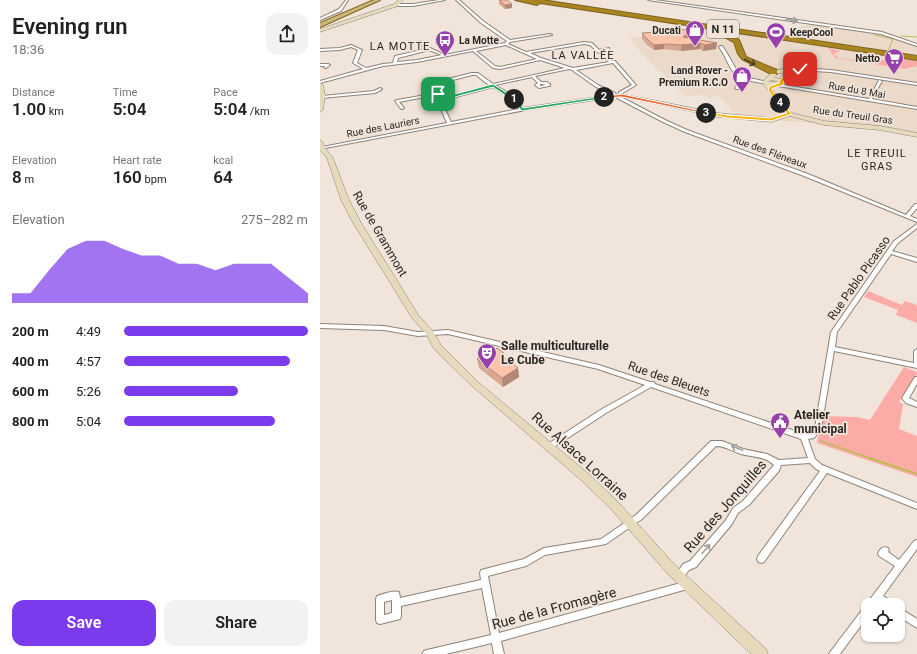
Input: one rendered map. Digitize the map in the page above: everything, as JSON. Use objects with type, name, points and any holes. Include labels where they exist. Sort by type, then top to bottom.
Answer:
[{"type":"highway","name":"N 11","points":[[518,0],[917,59]]},
{"type":"highway","name":"N 11","points":[[530,0],[917,59]]},
{"type":"highway","points":[[577,9],[721,33],[737,41],[741,54],[746,60],[774,72]]},
{"type":"highway","points":[[776,37],[802,38]]},
{"type":"highway","points":[[871,48],[903,56]]},
{"type":"main road","points":[[320,24],[377,0]]},
{"type":"street","points":[[320,19],[340,10],[347,0]]},
{"type":"street","points":[[320,31],[399,2],[416,5],[444,0]]},
{"type":"street","points":[[457,0],[508,43],[525,53],[570,69]]},
{"type":"street","points":[[649,0],[882,33],[917,45]]},
{"type":"street","points":[[320,82],[365,69],[395,63],[417,61],[550,35]]},
{"type":"street","points":[[420,42],[429,49],[444,55]]},
{"type":"street","points":[[525,53],[584,43],[591,44],[611,62],[614,62],[634,85],[618,95]]},
{"type":"street","points":[[320,50],[353,46],[360,50],[355,63],[365,69]]},
{"type":"street","points":[[721,47],[728,55],[737,74],[745,78],[779,84]]},
{"type":"street","points":[[395,63],[396,57],[429,49]]},
{"type":"street","points":[[598,51],[608,49]]},
{"type":"street","points":[[473,50],[494,67],[500,68],[540,59]]},
{"type":"street","points":[[450,124],[439,100],[533,76],[611,62]]},
{"type":"street","name":"Rue des Fléneaux","points":[[570,69],[664,122],[806,175],[917,221]]},
{"type":"street","points":[[767,81],[774,72],[795,69],[819,70],[917,86]]},
{"type":"street","points":[[770,90],[779,84],[787,74],[784,71]]},
{"type":"street","points":[[447,98],[431,86],[433,84],[477,74],[512,98],[522,110]]},
{"type":"street","points":[[533,76],[540,82]]},
{"type":"street","points":[[737,88],[745,78]]},
{"type":"street","points":[[870,100],[881,80]]},
{"type":"street","points":[[767,81],[770,90],[785,110],[790,114]]},
{"type":"street","name":"Rue du 8 Mai","points":[[779,84],[917,108]]},
{"type":"street","points":[[320,85],[320,107]]},
{"type":"street","points":[[321,96],[375,92],[380,89]]},
{"type":"street","points":[[402,108],[397,101],[441,93]]},
{"type":"street","points":[[618,95],[727,117],[771,120],[790,114]]},
{"type":"street","name":"Rue des Lauriers","points":[[321,145],[618,95]]},
{"type":"street","name":"Rue du Treuil Gras","points":[[790,114],[824,123],[880,128],[917,135]]},
{"type":"street","name":"Rue de Grammont","points":[[321,145],[330,158],[345,200],[356,221],[416,318],[430,333]]},
{"type":"street","points":[[908,216],[917,205]]},
{"type":"street","name":"Rue Pablo Picasso","points":[[804,437],[812,436],[818,429],[834,332],[890,252],[901,238],[917,226]]},
{"type":"street","points":[[890,252],[917,260]]},
{"type":"street","name":"Rue des Bleuets","points":[[320,326],[384,328],[418,334],[448,332],[571,360],[599,367],[652,384],[804,437]]},
{"type":"street","name":"Rue Alsace Lorraine","points":[[430,333],[437,347],[457,368],[551,446],[586,478],[688,586],[762,654]]},
{"type":"street","points":[[831,348],[917,366],[917,351]]},
{"type":"street","points":[[917,379],[906,398],[908,401],[917,405]]},
{"type":"street","points":[[551,446],[604,411],[652,384]]},
{"type":"street","points":[[804,437],[812,460],[816,465],[824,470],[917,506]]},
{"type":"street","name":"Rue des Jonquilles","points":[[630,523],[639,517],[714,442],[722,443],[745,452],[751,451],[774,460],[777,463],[776,469],[746,503],[740,506],[731,516],[730,522],[693,564],[686,567],[679,576]]},
{"type":"street","points":[[777,463],[812,460]]},
{"type":"street","points":[[761,559],[824,470]]},
{"type":"street","points":[[499,654],[484,573],[526,562],[544,552],[603,542],[630,523]]},
{"type":"street","points":[[877,597],[916,545]]},
{"type":"street","points":[[885,550],[882,553],[900,565]]},
{"type":"street","points":[[396,602],[485,583]]},
{"type":"street","name":"Rue de la Fromagère","points":[[427,654],[447,652],[688,586]]},
{"type":"street","points":[[905,616],[917,624]]},
{"type":"street","points":[[834,654],[861,618]]},
{"type":"shaded area","points":[[810,24],[860,30],[889,36],[917,46],[917,135],[880,128],[738,118],[719,96],[708,98],[699,94],[686,97],[662,72],[658,71],[630,38],[702,30],[777,38],[798,38],[804,34],[797,28]]},
{"type":"shaded area","points":[[828,48],[840,51],[833,54],[839,58],[866,62],[870,61],[868,56],[882,60],[893,60],[894,58],[917,61],[917,66],[905,69],[835,58]]},
{"type":"shaded area","points":[[868,291],[902,305],[905,301],[917,305],[917,323],[896,315],[898,310],[864,297]]},
{"type":"shaded area","points":[[904,367],[917,372],[899,402],[903,404],[899,429],[917,436],[917,477],[817,443],[823,416],[857,417],[870,420]]},
{"type":"building","points":[[499,0],[507,0],[512,4],[505,5]]},
{"type":"building","points":[[679,29],[691,31],[683,37],[717,43],[704,45],[701,43],[654,45],[642,33],[680,31]]},
{"type":"building","points":[[491,347],[495,350],[497,348],[504,353],[501,355],[518,368],[502,378],[477,359],[488,353],[484,350]]},
{"type":"waterway","points":[[843,29],[855,30]]},
{"type":"waterway","points":[[884,33],[903,39]]},
{"type":"waterway","points":[[875,35],[893,39],[888,51]]},
{"type":"waterway","points":[[901,36],[917,37]]},
{"type":"waterway","points":[[821,441],[872,459]]},
{"type":"waterway","points":[[872,459],[917,474]]},
{"type":"place","name":"Ducati","points":[[695,47]]},
{"type":"place","name":"KeepCool","points":[[776,49]]},
{"type":"place","name":"La Motte","points":[[445,57]]},
{"type":"place","name":"Netto","points":[[894,75]]},
{"type":"place","name":"Land Rover - Premium R.C.O","points":[[742,93]]},
{"type":"place","name":"Salle multiculturelle Le Cube","points":[[487,370]]},
{"type":"place","name":"Atelier municipal","points":[[780,439]]},
{"type":"district","name":"LA MOTTE","points":[[400,46]]},
{"type":"district","name":"LA VALLÉE","points":[[583,55]]},
{"type":"district","name":"LE TREUIL GRAS","points":[[877,159]]},
{"type":"route","points":[[438,94],[441,93],[447,98],[493,86],[512,98],[522,110],[611,96],[622,96],[659,102],[718,116],[771,120],[790,114],[785,110],[770,90],[775,85],[782,83],[781,81],[787,74],[784,71],[800,69]]}]
